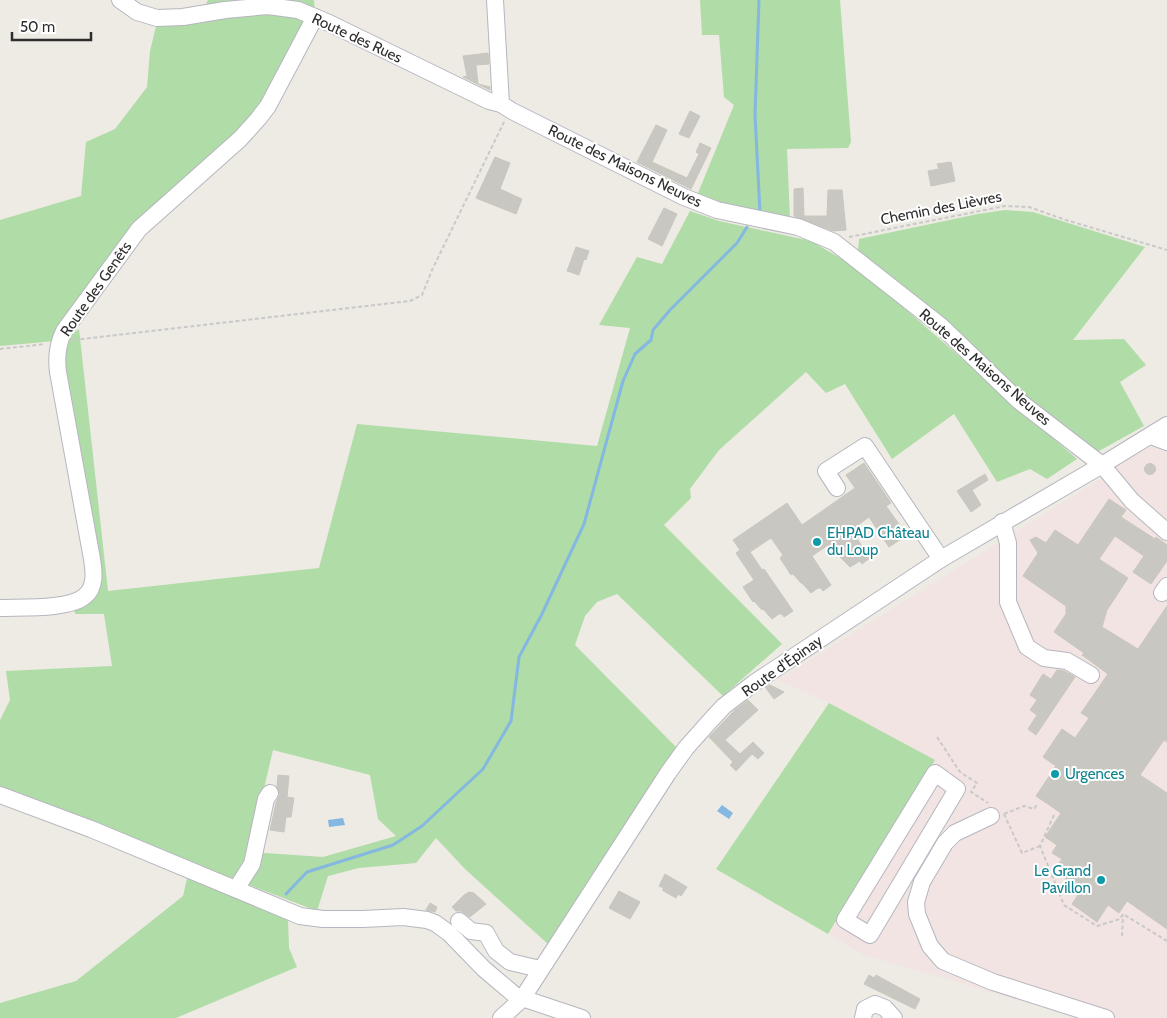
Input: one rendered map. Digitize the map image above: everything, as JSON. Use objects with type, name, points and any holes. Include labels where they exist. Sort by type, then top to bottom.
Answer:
[{"type":"street","name":"Route des Rues","points":[[120,0],[137,12],[157,18],[183,17],[225,10],[268,6],[298,10],[506,108]]},
{"type":"street","points":[[495,0],[506,108]]},
{"type":"street","name":"Route des Genêts","points":[[0,608],[56,605],[73,602],[85,596],[93,581],[92,559],[58,372],[56,354],[64,331],[139,229],[240,139],[258,120],[268,106],[315,18]]},
{"type":"street","name":"Route des Maisons Neuves","points":[[506,108],[684,197],[717,210],[798,227],[834,242],[941,326],[1019,401],[1102,465],[1132,501],[1167,532]]},
{"type":"street","name":"Route d'Épinay","points":[[501,1018],[522,999],[668,773],[686,748],[724,706],[778,667],[941,559],[1167,425]]},
{"type":"street","points":[[1151,436],[1167,442]]},
{"type":"street","points":[[837,488],[826,471],[865,446],[941,559]]},
{"type":"street","points":[[1002,522],[1008,543],[1008,602],[1027,647],[1044,658],[1067,661],[1091,675]]},
{"type":"street","points":[[935,773],[957,789],[914,861],[870,935],[845,920],[935,773]]},
{"type":"street","points":[[236,889],[252,864],[266,799],[270,793]]},
{"type":"street","points":[[0,795],[92,829],[284,910],[312,918],[362,919],[403,917],[435,923],[516,996],[582,1018]]},
{"type":"street","points":[[996,812],[955,833],[945,843],[917,894],[917,914],[930,946],[943,961],[994,982],[1106,1018]]},
{"type":"street","points":[[914,861],[929,870]]},
{"type":"street","points":[[459,921],[471,931],[486,933],[496,950],[510,962],[540,969]]},
{"type":"street","points":[[863,1018],[865,1009],[876,1004],[885,1008],[894,1018]]},
{"type":"path","points":[[0,349],[410,301],[422,295],[432,270],[502,125],[506,108]]},
{"type":"path","name":"Chemin des Lièvres","points":[[834,242],[851,236],[1004,206],[1030,207],[1066,220],[1167,250]]},
{"type":"path","points":[[937,737],[960,772],[977,782],[971,792],[996,812],[1022,853],[1040,846],[1054,815]]},
{"type":"path","points":[[996,812],[1024,806],[1034,809],[1038,803]]},
{"type":"path","points":[[1040,846],[1064,905],[1097,926],[1120,919],[1123,914]]},
{"type":"path","points":[[1122,936],[1123,914]]},
{"type":"path","points":[[1123,914],[1167,941]]},
{"type":"shaded area","points":[[1167,430],[1167,1018],[1080,1018],[864,955],[828,934],[935,760],[829,703],[778,680],[1099,480]]},
{"type":"green space","points":[[208,0],[314,0],[315,11],[205,6]]},
{"type":"green space","points":[[700,0],[840,0],[851,142],[848,148],[787,149],[790,218],[696,198],[734,105],[724,97],[719,35],[702,35]]},
{"type":"green space","points":[[226,13],[303,15],[305,22],[265,104],[167,199],[55,341],[0,346],[0,220],[81,196],[86,142],[115,129],[147,87],[150,51],[157,22]]},
{"type":"green space","points":[[1005,210],[1033,212],[1145,247],[1073,340],[1124,339],[1146,365],[1120,382],[1144,426],[1099,451],[1082,446],[858,251],[859,239]]},
{"type":"green space","points":[[690,211],[719,221],[811,241],[845,261],[888,294],[1077,459],[1047,479],[1030,469],[997,482],[954,414],[892,459],[845,384],[826,393],[806,372],[719,450],[690,489],[691,498],[664,525],[782,644],[723,696],[617,594],[597,602],[585,616],[575,645],[677,748],[548,944],[466,870],[436,838],[416,863],[359,868],[328,876],[317,911],[0,789],[0,720],[10,700],[6,671],[112,666],[104,614],[75,614],[74,605],[94,591],[61,372],[62,343],[79,329],[108,591],[319,568],[357,424],[597,446],[630,328],[599,325],[637,257],[662,264]],"holes":[[[273,750],[370,775],[378,819],[396,836],[323,857],[249,852]]]},
{"type":"green space","points":[[829,703],[935,760],[828,934],[716,869]]},
{"type":"green space","points":[[188,874],[288,918],[289,948],[297,967],[176,1018],[0,1018],[0,1003],[76,981],[183,896]]},
{"type":"water","points":[[722,805],[733,813],[729,819],[717,811]]},
{"type":"water","points":[[343,818],[345,825],[329,827],[328,820]]},
{"type":"building","points":[[488,53],[489,64],[476,65],[478,84],[490,87],[490,90],[463,77],[467,76],[463,56]]},
{"type":"building","points":[[690,111],[700,116],[689,138],[679,134]]},
{"type":"building","points":[[656,125],[667,130],[652,162],[687,178],[699,154],[696,152],[700,143],[711,148],[691,189],[637,162]]},
{"type":"building","points":[[495,157],[510,163],[500,189],[522,199],[516,214],[476,198]]},
{"type":"building","points":[[951,162],[955,181],[931,186],[928,171],[939,169],[937,164]]},
{"type":"building","points":[[803,188],[804,216],[827,216],[828,190],[842,190],[846,230],[833,231],[794,216],[794,189]]},
{"type":"building","points":[[664,208],[677,214],[662,246],[648,239]]},
{"type":"building","points":[[576,247],[589,251],[586,260],[584,259],[579,275],[567,271]]},
{"type":"building","name":"EHPAD Château du Loup","points":[[864,463],[891,503],[886,506],[907,535],[889,547],[869,517],[851,530],[870,558],[862,564],[860,561],[850,567],[828,545],[812,556],[831,585],[823,591],[821,588],[818,588],[811,593],[793,574],[791,575],[780,558],[783,555],[771,538],[750,552],[793,611],[784,617],[782,614],[779,614],[772,619],[753,602],[743,587],[754,580],[736,553],[740,550],[733,540],[787,503],[802,525],[855,488],[846,475]]},
{"type":"building","points":[[1148,464],[1152,464],[1155,469],[1154,473],[1148,474],[1145,471],[1145,467]]},
{"type":"building","points":[[985,474],[988,480],[972,490],[981,505],[971,512],[957,491]]},
{"type":"building","points":[[1109,499],[1126,510],[1121,517],[1167,545],[1167,561],[1151,584],[1133,572],[1144,556],[1115,536],[1099,559],[1128,578],[1107,610],[1102,627],[1138,649],[1167,606],[1167,742],[1164,740],[1140,775],[1167,793],[1167,929],[1127,901],[1119,913],[1108,905],[1097,922],[1072,904],[1082,889],[1054,871],[1062,859],[1052,853],[1057,845],[1045,837],[1061,813],[1036,796],[1056,766],[1043,757],[1062,729],[1075,738],[1089,718],[1081,713],[1108,674],[1082,655],[1084,653],[1054,632],[1066,614],[1066,606],[1023,576],[1038,553],[1030,540],[1036,537],[1046,543],[1055,530],[1078,545]]},
{"type":"building","points":[[1057,670],[1064,671],[1075,677],[1036,735],[1028,729],[1037,715],[1030,710],[1037,700],[1030,695],[1043,674],[1051,679]]},
{"type":"building","points":[[770,685],[784,692],[774,699],[765,687]]},
{"type":"building","points":[[748,700],[758,710],[725,740],[740,754],[753,742],[764,753],[758,759],[752,754],[736,771],[730,765],[733,762],[709,737],[735,710]]},
{"type":"building","points":[[278,775],[289,776],[287,797],[294,798],[291,817],[286,817],[284,832],[270,830],[280,794],[277,787]]},
{"type":"building","points":[[665,874],[687,887],[681,896],[678,894],[676,898],[662,890],[664,888],[659,886]]},
{"type":"building","points":[[619,891],[640,902],[630,919],[609,908]]},
{"type":"building","points":[[469,892],[474,893],[486,904],[470,917],[461,911],[456,911],[452,907]]},
{"type":"building","points":[[430,903],[437,907],[435,912],[426,910]]},
{"type":"building","points":[[869,975],[874,978],[876,975],[920,999],[915,1009],[864,984]]},
{"type":"waterway","points":[[759,0],[755,115],[760,213]]},
{"type":"waterway","points":[[286,894],[307,872],[393,845],[422,826],[483,769],[511,721],[519,657],[541,616],[584,524],[623,381],[635,354],[651,340],[653,330],[670,310],[737,243],[747,227]]},
{"type":"place","name":"EHPAD Château du Loup","points":[[817,542]]},
{"type":"place","name":"Urgences","points":[[1055,774]]},
{"type":"place","name":"Le Grand Pavillon","points":[[1101,880]]}]
